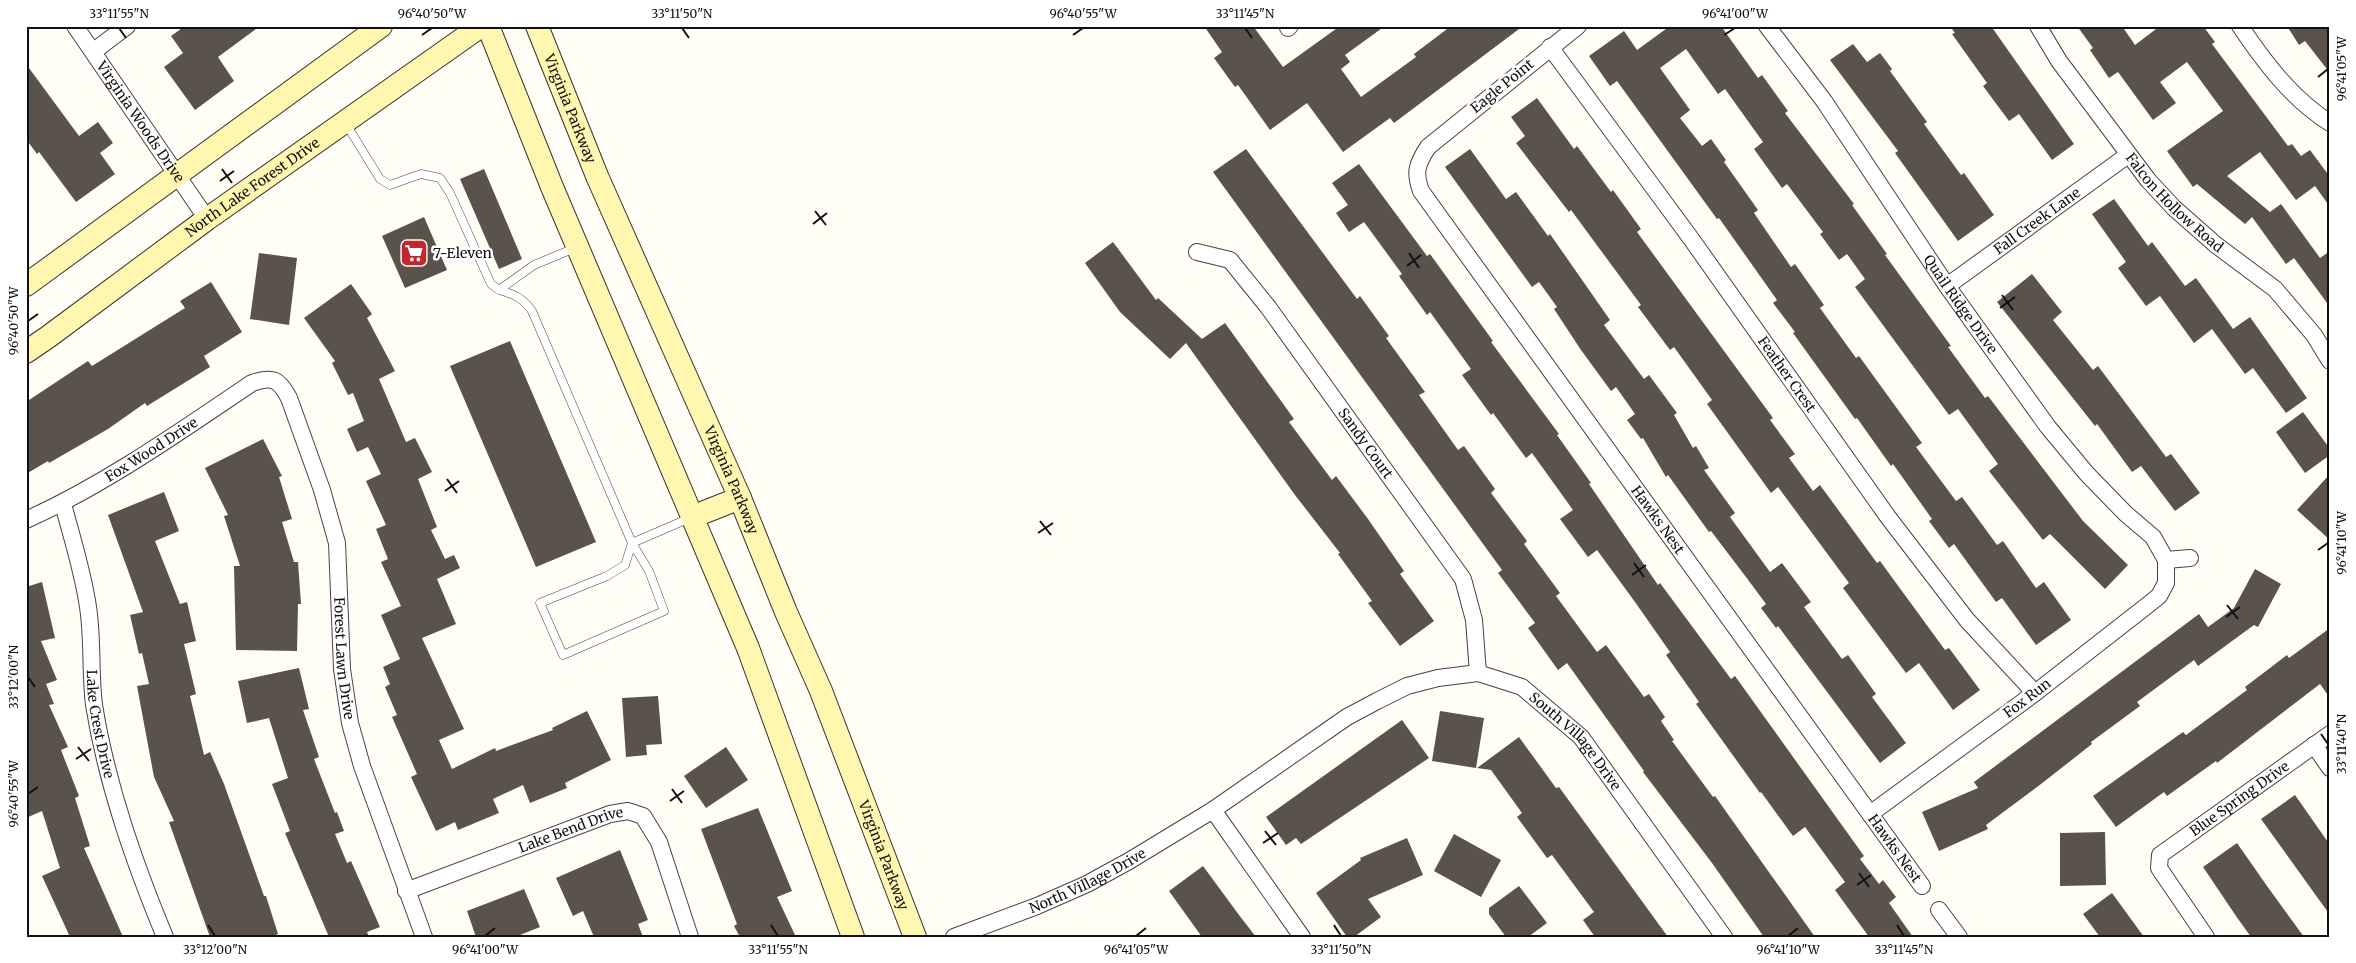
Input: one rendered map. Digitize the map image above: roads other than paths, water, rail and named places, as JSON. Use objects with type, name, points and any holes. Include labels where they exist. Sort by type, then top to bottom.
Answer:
[{"type":"main road","points":[[26,285],[381,26]]},
{"type":"main road","name":"North Lake Forest Drive","points":[[26,352],[207,219],[481,26]]},
{"type":"main road","points":[[488,26],[578,246],[748,648],[853,937]]},
{"type":"main road","name":"Virginia Parkway","points":[[537,26],[601,184],[740,498],[828,709],[915,937]]},
{"type":"main road","points":[[692,517],[740,498]]},
{"type":"street","name":"Virginia Woods Drive","points":[[75,26],[94,51],[207,219]]},
{"type":"street","points":[[94,51],[126,26]]},
{"type":"street","name":"Eagle Point","points":[[1428,148],[1578,26]]},
{"type":"street","name":"Quail Ridge Drive","points":[[1767,26],[1824,101],[1947,286],[2048,427],[2087,474],[2126,514],[2154,537],[2167,564]]},
{"type":"street","name":"Falcon Hollow Road","points":[[2038,26],[2058,61],[2128,154],[2174,208],[2216,245],[2275,289],[2314,335],[2330,361]]},
{"type":"street","points":[[2240,26],[2284,84],[2316,114],[2330,123]]},
{"type":"street","name":"Feather Crest","points":[[1550,47],[1692,240],[1888,517],[1967,620],[2034,693]]},
{"type":"street","name":"Hawks Nest","points":[[1428,148],[1418,162],[1417,180],[1421,191],[1437,217],[1922,886]]},
{"type":"street","name":"Fall Creek Lane","points":[[1947,286],[2128,154]]},
{"type":"street","name":"Sandy Court","points":[[1197,252],[1230,260],[1252,287],[1464,580],[1474,620],[1478,673]]},
{"type":"street","name":"Fox Wood Drive","points":[[26,520],[64,504],[177,434],[252,383],[264,379],[274,379]]},
{"type":"street","name":"Forest Lawn Drive","points":[[274,379],[283,387],[289,398],[322,490],[337,543],[342,669],[350,723],[362,766],[424,937]]},
{"type":"street","name":"Lake Crest Drive","points":[[64,504],[88,608],[94,698],[104,753],[118,809],[140,875],[165,937]]},
{"type":"street","points":[[2167,564],[2190,558]]},
{"type":"street","name":"Fox Run","points":[[1870,814],[2034,693],[2158,596],[2166,582],[2167,564]]},
{"type":"street","name":"South Village Drive","points":[[1213,810],[1347,716],[1408,686],[1438,678],[1478,673],[1522,687],[1581,737],[1724,937]]},
{"type":"street","name":"Blue Spring Drive","points":[[2206,937],[2159,868],[2160,855],[2330,734]]},
{"type":"street","points":[[2314,745],[2330,768]]},
{"type":"street","points":[[1213,810],[1302,937]]},
{"type":"street","name":"North Village Drive","points":[[954,937],[1087,884],[1213,810]]},
{"type":"street","name":"Lake Bend Drive","points":[[406,891],[610,814],[628,811],[643,816],[659,842],[690,937]]},
{"type":"street","points":[[1939,910],[1958,937]]},
{"type":"lane","points":[[345,122],[380,179],[390,184],[421,174],[440,178],[450,193],[491,284],[500,290],[514,294],[526,302],[532,311],[632,543],[649,571],[664,611],[563,655],[540,603],[607,576],[625,565],[632,543],[692,517]]},
{"type":"lane","points":[[500,290],[534,265],[578,246]]},
{"type":"place","name":"7-Eleven","points":[[414,253]]}]
